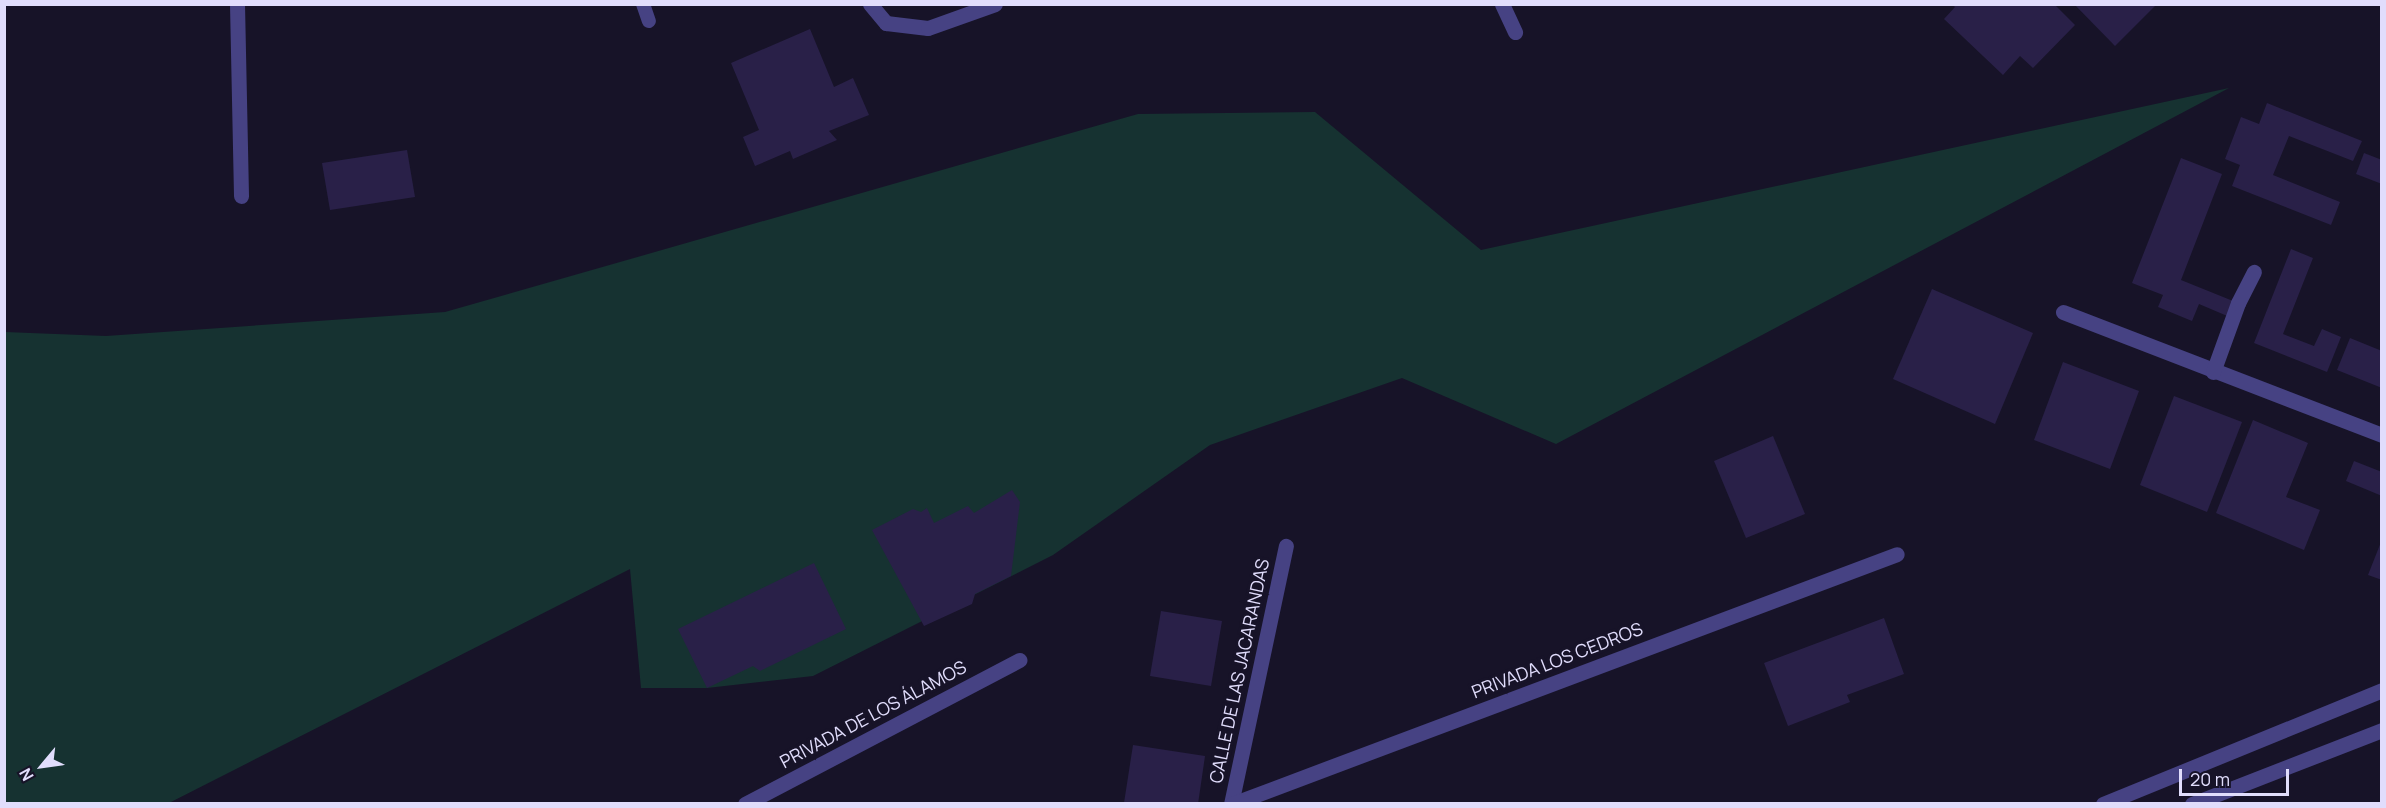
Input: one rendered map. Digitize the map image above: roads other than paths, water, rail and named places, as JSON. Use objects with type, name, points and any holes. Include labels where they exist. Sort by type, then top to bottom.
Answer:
[{"type":"street","points":[[237,4],[241,196]]},
{"type":"street","points":[[870,4],[886,23],[928,28],[995,4]]},
{"type":"street","points":[[1502,4],[1515,32]]},
{"type":"street","points":[[2213,372],[2238,303],[2254,272]]},
{"type":"street","points":[[2063,312],[2213,372],[2382,435]]},
{"type":"street","name":"CALLE DE LAS JACARANDAS","points":[[1231,804],[1286,546]]},
{"type":"street","name":"PRIVADA LOS CEDROS","points":[[1231,804],[1897,554]]},
{"type":"street","name":"PRIVADA DE LOS ÁLAMOS","points":[[745,804],[1019,660]]},
{"type":"street","points":[[2103,804],[2382,690]]},
{"type":"street","points":[[2192,804],[2382,730]]},
{"type":"lane","points":[[643,4],[649,21]]}]
